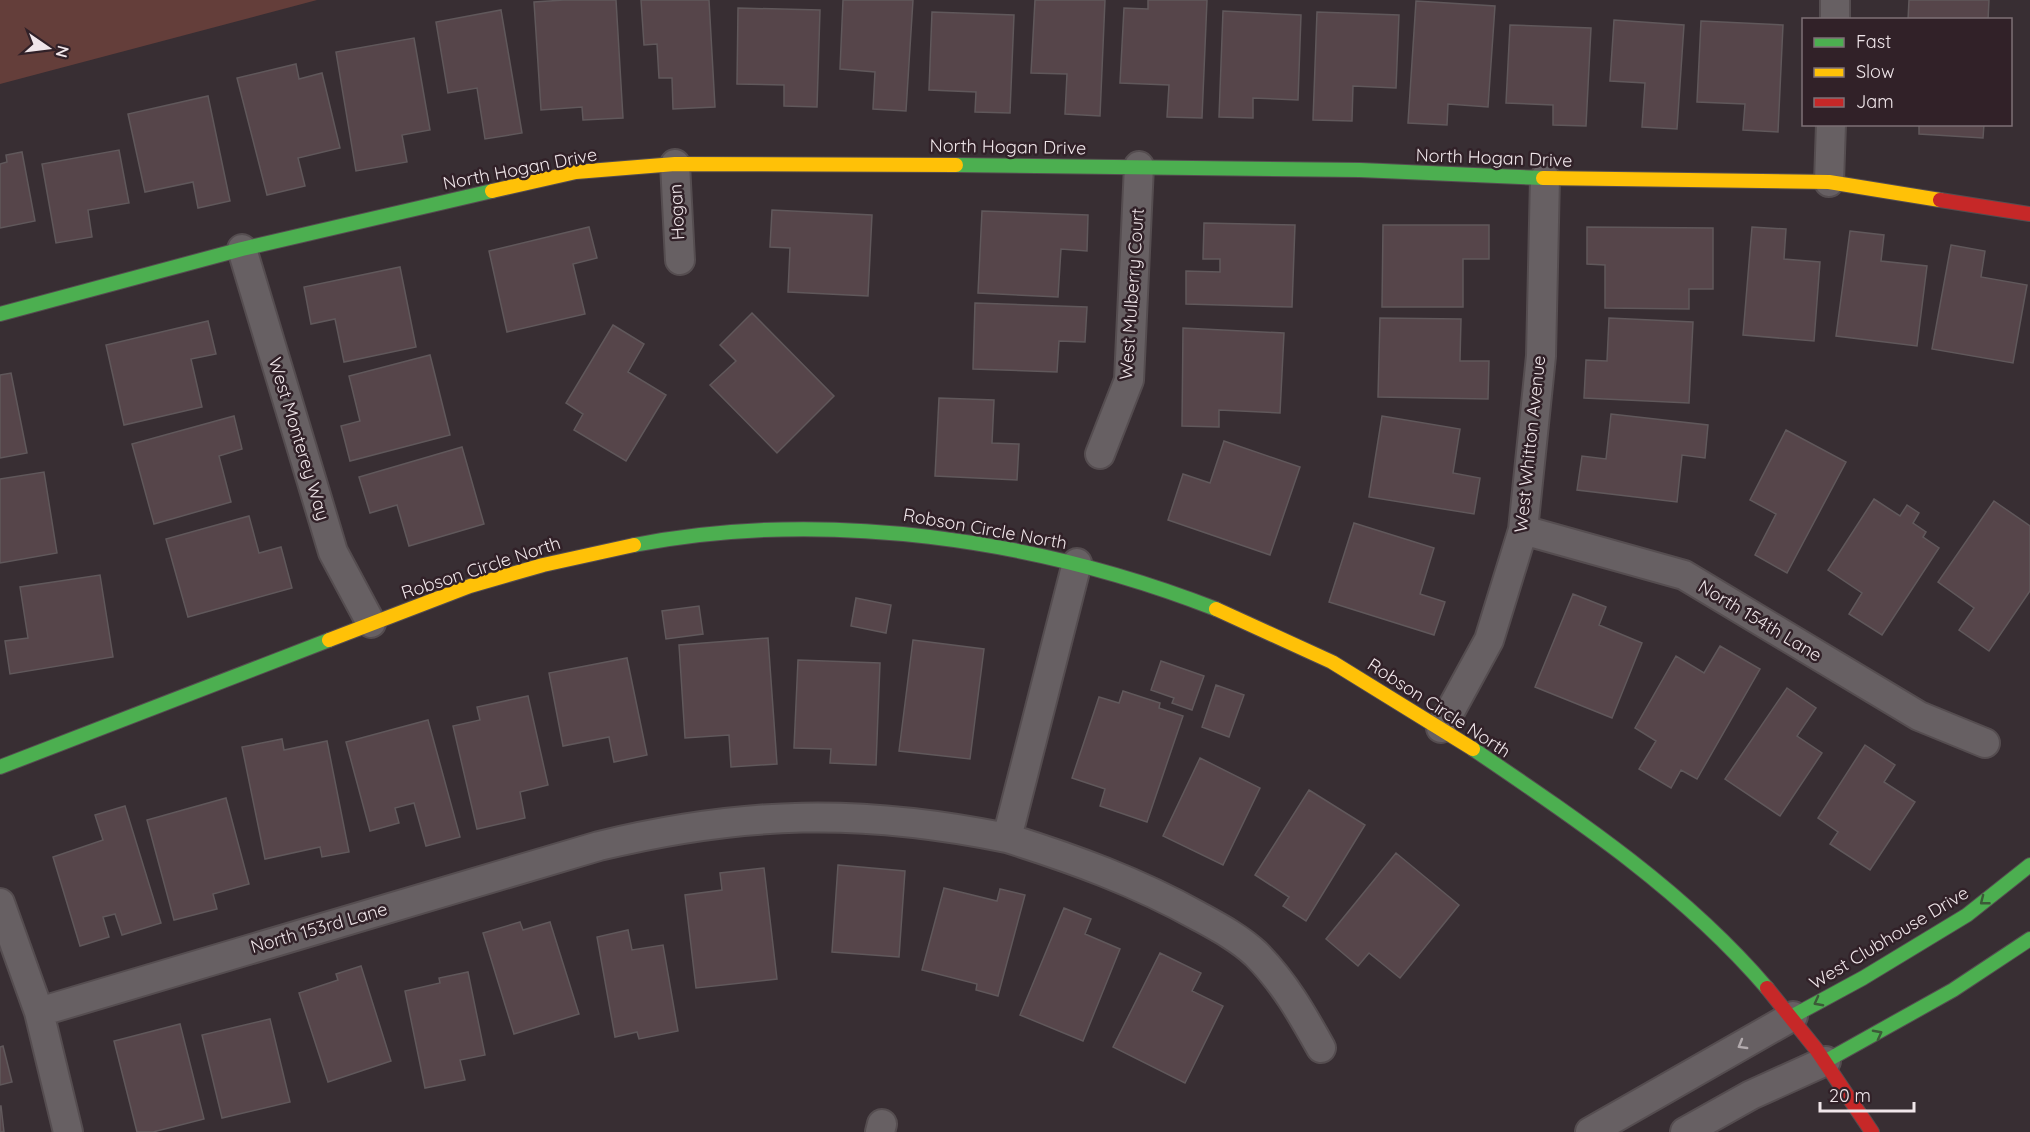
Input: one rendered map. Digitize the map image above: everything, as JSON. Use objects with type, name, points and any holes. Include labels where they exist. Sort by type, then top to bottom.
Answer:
[{"type":"street","points":[[1835,18],[1836,0]]},
{"type":"street","points":[[1829,182],[1831,126]]},
{"type":"street","name":"North Hogan Drive","points":[[0,314],[242,249],[576,172],[675,164],[1139,166],[1545,178],[1829,182],[2030,214]]},
{"type":"street","name":"Hogan","points":[[675,164],[680,260]]},
{"type":"street","name":"West Mulberry Court","points":[[1100,454],[1129,380],[1139,166]]},
{"type":"street","name":"West Whitton Avenue","points":[[1441,728],[1489,640],[1523,530],[1541,356],[1545,178]]},
{"type":"street","name":"West Monterey Way","points":[[242,249],[333,552],[371,623]]},
{"type":"street","name":"North 154th Lane","points":[[1523,530],[1684,575],[1919,716],[1985,743]]},
{"type":"street","name":"Robson Circle North","points":[[0,767],[371,623],[539,564],[670,538],[736,532],[896,532],[1019,549],[1162,588],[1216,608],[1306,649],[1441,728],[1632,863],[1706,923],[1793,1016],[1826,1061],[1872,1132]]},
{"type":"street","points":[[1007,838],[1077,563]]},
{"type":"street","name":"North 153rd Lane","points":[[39,1012],[599,846],[667,830],[797,816],[864,817],[920,823],[1007,838],[1115,875],[1181,906],[1238,939],[1255,954],[1293,998],[1321,1048]]},
{"type":"street","name":"West Clubhouse Drive","points":[[1793,1016],[1863,978],[1967,915],[2030,865]]},
{"type":"street","points":[[0,903],[39,1012],[68,1132]]},
{"type":"street","points":[[1685,1132],[1751,1095],[1826,1061],[1944,996],[2030,939]]},
{"type":"street","points":[[1591,1132],[1793,1016]]},
{"type":"shaded area","points":[[0,0],[317,0],[0,84]]},
{"type":"building","points":[[616,0],[623,118],[583,120],[582,107],[541,110],[534,2]]},
{"type":"building","points":[[641,0],[709,0],[715,107],[673,109],[672,78],[659,78],[657,44],[644,45]]},
{"type":"building","points":[[843,0],[913,0],[906,111],[873,109],[875,72],[840,69]]},
{"type":"building","points":[[1035,0],[1105,0],[1100,116],[1065,114],[1067,74],[1031,73]]},
{"type":"building","points":[[1148,0],[1207,0],[1202,118],[1167,117],[1169,85],[1120,83],[1124,8],[1148,9]]},
{"type":"building","points":[[1909,0],[1989,0],[1988,18],[1908,18]]},
{"type":"building","points":[[1416,1],[1495,6],[1488,107],[1448,104],[1447,125],[1408,123]]},
{"type":"building","points":[[738,8],[820,10],[817,107],[784,106],[784,85],[737,84]]},
{"type":"building","points":[[501,10],[522,133],[485,139],[477,88],[448,93],[436,22]]},
{"type":"building","points":[[1223,11],[1301,15],[1298,100],[1253,98],[1253,118],[1219,117]]},
{"type":"building","points":[[932,12],[1014,15],[1010,113],[975,112],[976,92],[929,90]]},
{"type":"building","points":[[1317,12],[1399,15],[1396,88],[1353,86],[1352,121],[1313,120]]},
{"type":"building","points":[[1614,20],[1684,25],[1677,129],[1642,127],[1645,83],[1610,81]]},
{"type":"building","points":[[1701,21],[1783,25],[1778,132],[1743,130],[1745,104],[1697,102]]},
{"type":"building","points":[[1510,25],[1591,28],[1586,126],[1553,125],[1553,105],[1506,103]]},
{"type":"building","points":[[414,38],[430,130],[402,135],[407,162],[356,171],[336,52]]},
{"type":"building","points":[[296,64],[299,79],[322,73],[340,148],[298,158],[305,186],[267,195],[237,78]]},
{"type":"building","points":[[208,96],[230,201],[198,208],[193,182],[145,192],[128,114]]},
{"type":"building","points":[[1919,126],[1984,126],[1983,138],[1919,134]]},
{"type":"building","points":[[119,150],[129,203],[88,210],[92,237],[56,243],[42,164]]},
{"type":"building","points":[[22,152],[35,221],[0,228],[0,164],[7,162],[6,155]]},
{"type":"building","points":[[772,210],[872,215],[868,296],[788,292],[790,248],[770,247]]},
{"type":"building","points":[[982,211],[1088,215],[1087,251],[1061,249],[1058,297],[978,293]]},
{"type":"building","points":[[1204,223],[1295,225],[1292,307],[1186,304],[1186,271],[1220,272],[1220,259],[1203,259]]},
{"type":"building","points":[[1383,225],[1489,225],[1489,259],[1463,259],[1463,307],[1382,307]]},
{"type":"building","points":[[589,227],[597,258],[573,264],[585,314],[507,332],[489,251]]},
{"type":"building","points":[[1587,227],[1713,228],[1713,289],[1689,289],[1689,309],[1605,308],[1605,265],[1587,264]]},
{"type":"building","points":[[1752,227],[1786,229],[1784,259],[1820,262],[1814,341],[1743,335]]},
{"type":"building","points":[[1850,231],[1884,235],[1881,261],[1927,266],[1917,346],[1836,336]]},
{"type":"building","points":[[1951,245],[1985,251],[1981,277],[2027,285],[2013,363],[1932,349]]},
{"type":"building","points":[[400,267],[416,347],[344,362],[335,319],[311,324],[304,287]]},
{"type":"building","points":[[975,303],[1087,307],[1085,342],[1059,341],[1057,372],[973,369]]},
{"type":"building","points":[[752,313],[834,396],[777,453],[710,385],[736,361],[720,345]]},
{"type":"building","points":[[1380,318],[1461,319],[1460,361],[1489,361],[1488,399],[1378,397]]},
{"type":"building","points":[[1609,318],[1693,322],[1689,403],[1584,398],[1586,360],[1607,361]]},
{"type":"building","points":[[208,321],[216,354],[191,359],[202,407],[124,425],[106,345]]},
{"type":"building","points":[[613,325],[644,344],[628,372],[666,395],[626,461],[574,430],[583,414],[566,403]]},
{"type":"building","points":[[1183,328],[1284,333],[1280,413],[1219,410],[1219,427],[1182,426]]},
{"type":"building","points":[[430,355],[450,435],[350,461],[341,426],[360,421],[349,376]]},
{"type":"building","points":[[11,373],[27,453],[0,458],[0,375]]},
{"type":"building","points":[[939,398],[994,400],[992,443],[1019,444],[1017,480],[935,476]]},
{"type":"building","points":[[1611,414],[1708,425],[1705,458],[1682,455],[1677,502],[1577,490],[1582,456],[1606,459]]},
{"type":"building","points":[[234,416],[242,449],[219,456],[231,502],[154,524],[132,444]]},
{"type":"building","points":[[1382,416],[1460,429],[1453,473],[1480,478],[1474,514],[1369,497]]},
{"type":"building","points":[[1786,430],[1846,462],[1787,573],[1755,555],[1776,514],[1750,500]]},
{"type":"building","points":[[1224,441],[1300,467],[1270,555],[1168,520],[1183,474],[1210,483]]},
{"type":"building","points":[[462,447],[484,524],[409,546],[397,505],[370,513],[359,477]]},
{"type":"building","points":[[44,472],[57,553],[0,563],[0,479]]},
{"type":"building","points":[[1874,499],[1900,516],[1907,505],[1919,513],[1913,523],[1926,532],[1923,537],[1939,548],[1882,635],[1849,614],[1862,593],[1828,570]]},
{"type":"building","points":[[1994,501],[2030,526],[2030,591],[1989,651],[1959,630],[1974,608],[1938,582]]},
{"type":"building","points":[[249,516],[259,553],[281,547],[292,588],[188,617],[166,539]]},
{"type":"building","points":[[1354,523],[1434,548],[1420,594],[1445,602],[1434,635],[1329,602]]},
{"type":"building","points":[[100,575],[113,657],[10,674],[5,641],[28,638],[20,587]]},
{"type":"building","points":[[1573,594],[1606,607],[1599,625],[1642,643],[1612,718],[1535,687]]},
{"type":"building","points":[[856,598],[891,605],[886,633],[851,626]]},
{"type":"building","points":[[699,606],[703,634],[666,639],[662,611]]},
{"type":"building","points":[[768,638],[777,764],[731,767],[729,735],[685,738],[679,645]]},
{"type":"building","points":[[913,640],[984,649],[970,759],[899,751]]},
{"type":"building","points":[[1720,646],[1760,669],[1697,779],[1681,770],[1671,788],[1639,769],[1656,741],[1635,728],[1676,656],[1704,673]]},
{"type":"building","points":[[627,658],[647,755],[614,762],[609,737],[563,746],[549,673]]},
{"type":"building","points":[[798,660],[880,663],[876,765],[830,763],[831,749],[794,748]]},
{"type":"building","points":[[1161,661],[1204,676],[1192,710],[1172,703],[1174,698],[1151,690]]},
{"type":"building","points":[[1216,685],[1244,695],[1229,737],[1202,727]]},
{"type":"building","points":[[1787,688],[1816,708],[1797,736],[1822,753],[1780,816],[1725,779]]},
{"type":"building","points":[[1123,691],[1160,703],[1159,708],[1183,716],[1147,822],[1100,806],[1105,789],[1072,778],[1099,697],[1119,703]]},
{"type":"building","points":[[528,696],[548,785],[520,792],[525,818],[477,829],[453,726],[480,720],[477,707]]},
{"type":"building","points":[[428,720],[460,837],[426,846],[414,803],[395,808],[399,823],[370,831],[346,742]]},
{"type":"building","points":[[282,739],[284,750],[327,741],[349,852],[322,857],[320,847],[265,859],[242,747]]},
{"type":"building","points":[[1865,745],[1895,765],[1884,782],[1915,802],[1870,870],[1830,844],[1838,832],[1818,818]]},
{"type":"building","points":[[1200,758],[1260,788],[1223,865],[1163,836]]},
{"type":"building","points":[[1309,790],[1365,825],[1306,921],[1283,906],[1289,897],[1255,875]]},
{"type":"building","points":[[226,798],[249,884],[213,894],[217,909],[174,920],[147,820]]},
{"type":"building","points":[[125,806],[161,923],[122,935],[115,914],[103,917],[109,937],[80,946],[53,857],[103,840],[95,815]]},
{"type":"building","points":[[1396,853],[1459,905],[1400,978],[1369,953],[1358,966],[1326,939]]},
{"type":"building","points":[[838,865],[905,871],[899,957],[832,952]]},
{"type":"building","points":[[764,868],[777,979],[696,988],[685,895],[722,890],[720,873]]},
{"type":"building","points":[[944,888],[997,901],[1000,889],[1025,895],[998,996],[976,990],[977,984],[922,970]]},
{"type":"building","points":[[1064,908],[1091,919],[1085,934],[1120,949],[1083,1041],[1020,1015]]},
{"type":"building","points":[[520,922],[523,930],[550,922],[579,1014],[514,1034],[483,933]]},
{"type":"building","points":[[628,930],[632,950],[663,945],[678,1031],[639,1039],[637,1032],[615,1037],[597,937]]},
{"type":"building","points":[[1160,953],[1201,973],[1192,991],[1223,1006],[1185,1083],[1113,1047]]},
{"type":"building","points":[[361,966],[391,1061],[328,1082],[299,993],[338,980],[336,974]]},
{"type":"building","points":[[468,972],[485,1055],[460,1060],[465,1080],[425,1088],[405,991],[440,983],[439,978]]},
{"type":"building","points":[[270,1019],[290,1102],[222,1118],[202,1035]]},
{"type":"building","points":[[180,1024],[204,1119],[153,1132],[137,1132],[114,1041]]},
{"type":"building","points":[[3,1046],[12,1082],[0,1085],[0,1047]]},
{"type":"building","points":[[1,1106],[4,1132],[0,1132]]},
{"type":"traffic: fast","points":[[956,165],[1360,170],[1543,178]]},
{"type":"traffic: fast","points":[[0,314],[242,249],[492,191]]},
{"type":"traffic: fast","points":[[634,545],[707,534],[780,530],[855,531],[930,537],[1004,548],[1076,564],[1216,609]]},
{"type":"traffic: fast","points":[[0,767],[329,640]]},
{"type":"traffic: fast","points":[[1473,749],[1590,830],[1665,888],[1735,953],[1767,988]]},
{"type":"traffic: fast","points":[[1793,1016],[1863,978],[1967,915],[2030,865]]},
{"type":"traffic: fast","points":[[1826,1061],[1953,990],[2030,939]]},
{"type":"traffic: slow","points":[[492,191],[576,172],[675,164],[956,165]]},
{"type":"traffic: slow","points":[[1543,178],[1829,182],[1940,200]]},
{"type":"traffic: slow","points":[[329,640],[470,586],[543,565],[634,545]]},
{"type":"traffic: slow","points":[[1216,609],[1332,662],[1473,749]]},
{"type":"traffic: jam","points":[[1940,200],[2030,214]]},
{"type":"traffic: jam","points":[[1767,988],[1816,1049],[1872,1132]]}]
